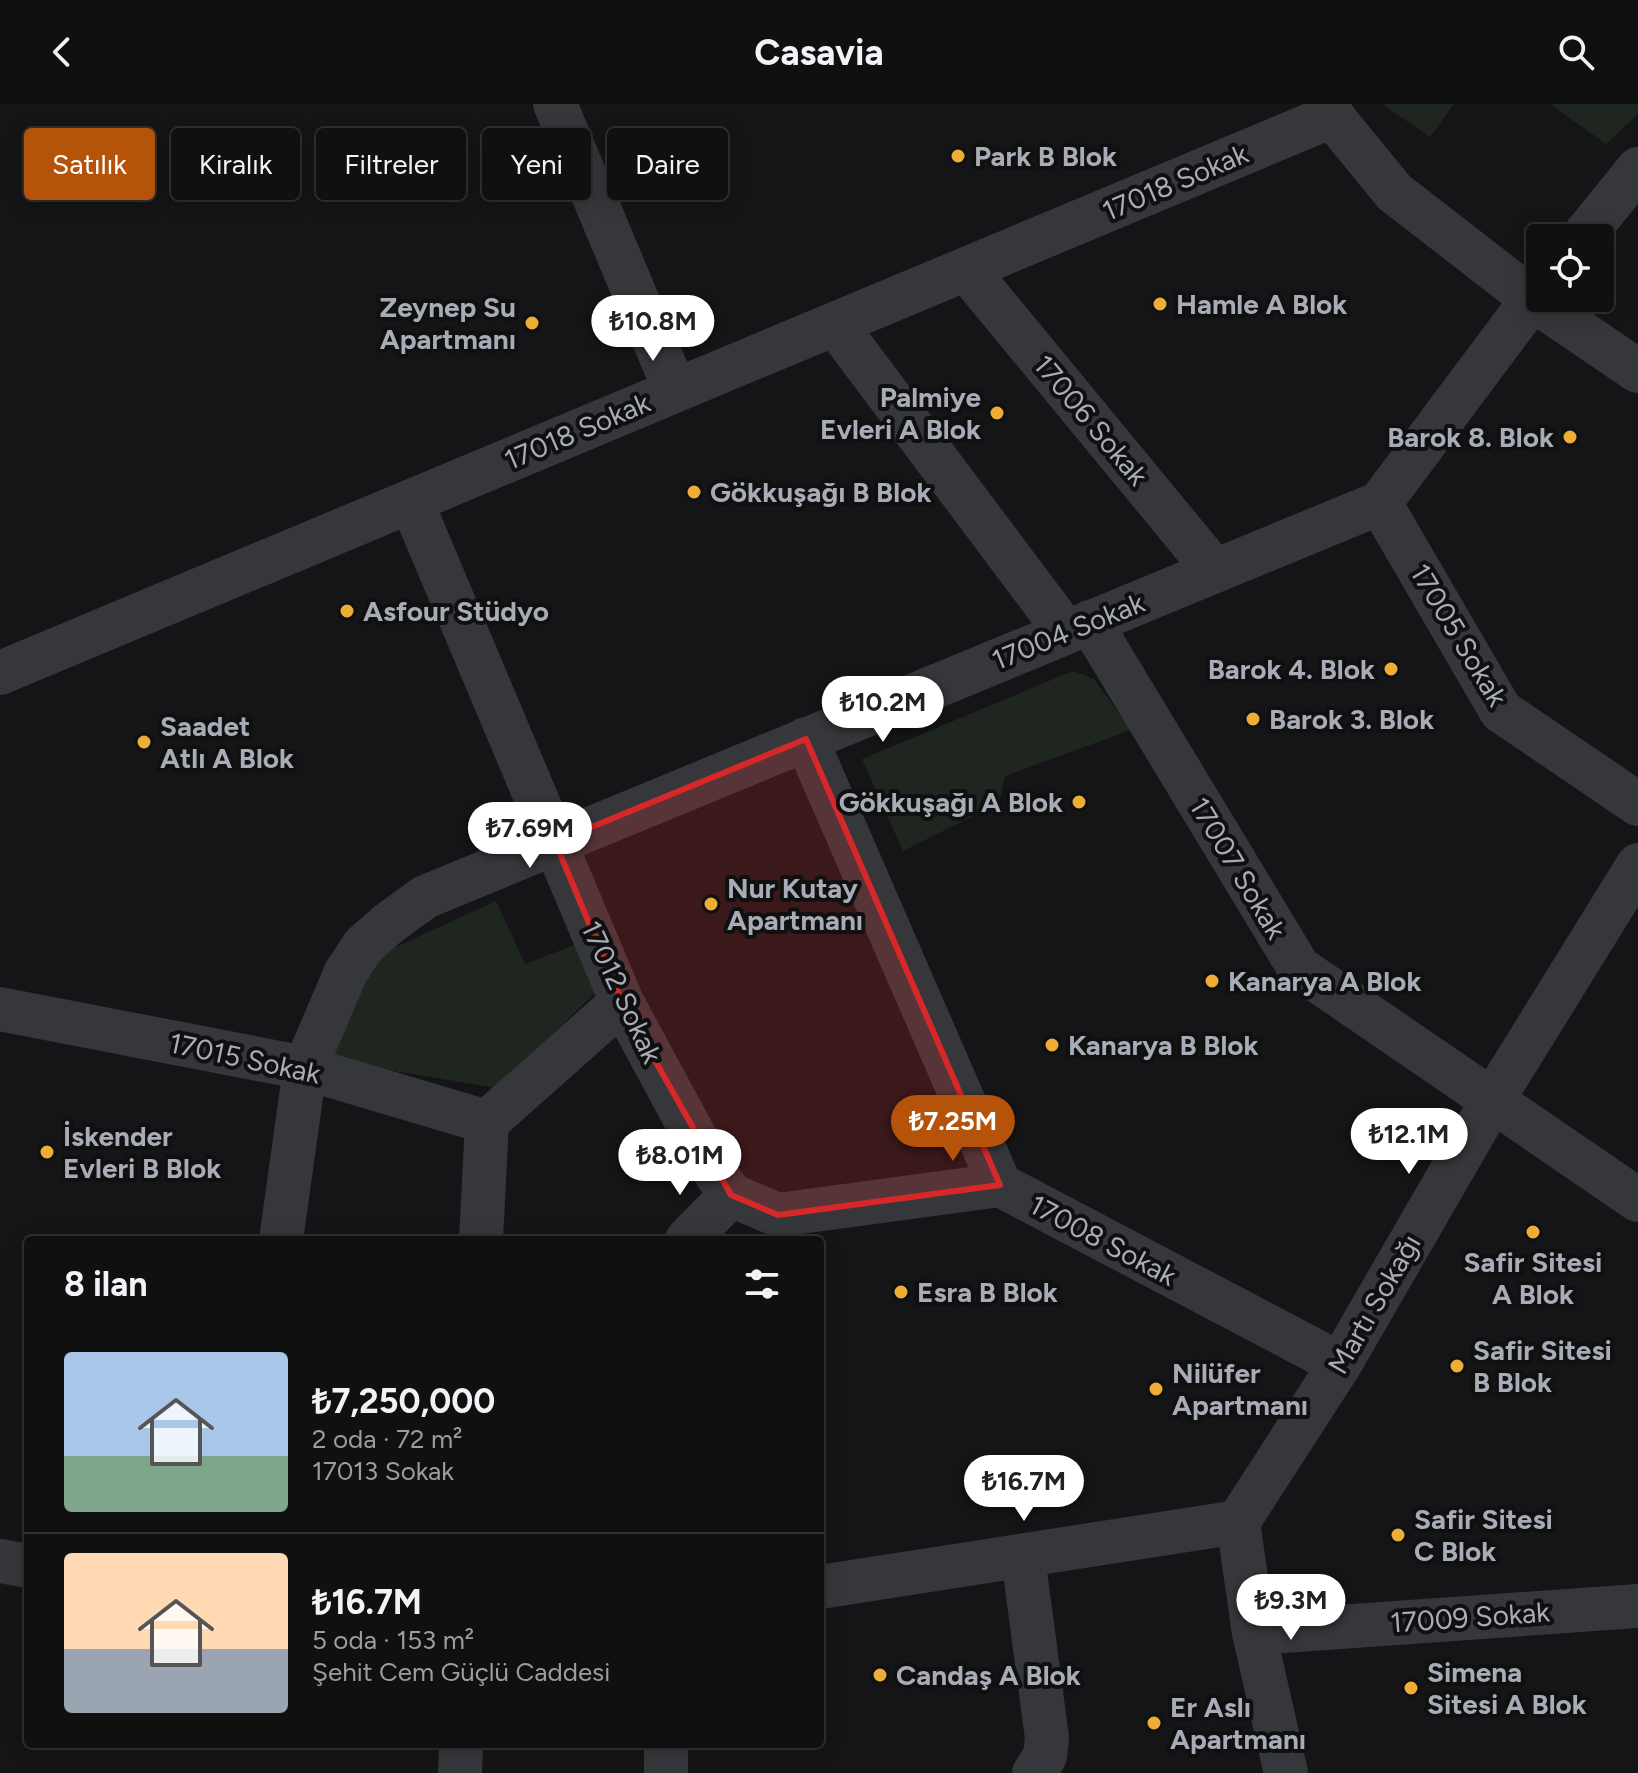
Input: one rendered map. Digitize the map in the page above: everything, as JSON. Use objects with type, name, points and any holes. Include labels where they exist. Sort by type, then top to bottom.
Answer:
[{"type":"street","points":[[555,104],[675,390]]},
{"type":"street","points":[[1330,110],[1394,192],[1526,287]]},
{"type":"street","name":"17018 Sokak","points":[[0,673],[966,269],[1330,110]]},
{"type":"street","points":[[1593,224],[1638,169]]},
{"type":"street","name":"17006 Sokak","points":[[966,269],[1215,571]]},
{"type":"street","points":[[1380,503],[1526,307]]},
{"type":"street","points":[[1560,312],[1638,371]]},
{"type":"street","name":"17007 Sokak","points":[[835,324],[1078,627],[1299,968],[1638,1200]]},
{"type":"street","name":"17012 Sokak","points":[[411,501],[622,1002],[710,1165],[731,1195]]},
{"type":"street","name":"17004 Sokak","points":[[282,1236],[305,1068],[346,972],[364,945],[425,897],[1380,503]]},
{"type":"street","name":"17005 Sokak","points":[[1380,503],[1501,711],[1638,804]]},
{"type":"street","name":"17008 Sokak","points":[[806,739],[1000,1185],[1340,1364]]},
{"type":"street","name":"Martı Sokağı","points":[[1238,1522],[1340,1364],[1492,1101],[1638,865]]},
{"type":"street","points":[[481,1236],[487,1122],[622,1002]]},
{"type":"street","name":"17015 Sokak","points":[[0,1009],[305,1068],[487,1122]]},
{"type":"street","points":[[691,1236],[731,1195],[778,1215],[1000,1185]]},
{"type":"street","points":[[824,1586],[1238,1522],[1254,1633],[1286,1773]]},
{"type":"street","points":[[1023,1557],[1047,1738],[1045,1756],[1034,1773]]},
{"type":"street","points":[[0,1561],[24,1565]]},
{"type":"street","name":"17009 Sokak","points":[[1254,1633],[1638,1606]]},
{"type":"street","points":[[460,1773],[461,1748]]},
{"type":"street","points":[[666,1748],[666,1773]]},
{"type":"highlighted area","points":[[806,739],[1000,1185],[778,1215],[731,1195],[622,1002],[555,842]]},
{"type":"shaded area","points":[[1382,104],[1454,104],[1430,137]]},
{"type":"shaded area","points":[[1550,104],[1638,104],[1638,114],[1606,144]]},
{"type":"shaded area","points":[[1073,671],[1094,679],[1131,730],[1005,776],[999,803],[903,851],[862,759]]},
{"type":"shaded area","points":[[496,901],[525,964],[577,944],[600,988],[497,1088],[321,1059],[341,1002],[387,951]]},
{"type":"place","name":"Park B Blok","points":[[958,156]]},
{"type":"place","name":"Hamle A Blok","points":[[1160,304]]},
{"type":"place","name":"Zeynep Su Apartmanı","points":[[532,323]]},
{"type":"place","name":"Palmiye Evleri A Blok","points":[[997,413]]},
{"type":"place","name":"Barok 8. Blok","points":[[1570,437]]},
{"type":"place","name":"Gökkuşağı B Blok","points":[[694,492]]},
{"type":"place","name":"Asfour Stüdyo","points":[[347,611]]},
{"type":"place","name":"Barok 4. Blok","points":[[1391,669]]},
{"type":"place","name":"Barok 3. Blok","points":[[1253,719]]},
{"type":"place","name":"Saadet Atlı A Blok","points":[[144,742]]},
{"type":"place","name":"Gökkuşağı A Blok","points":[[1079,802]]},
{"type":"place","name":"Nur Kutay Apartmanı","points":[[711,904]]},
{"type":"place","name":"Kanarya A Blok","points":[[1212,981]]},
{"type":"place","name":"Kanarya B Blok","points":[[1052,1045]]},
{"type":"place","name":"İskender Evleri B Blok","points":[[47,1152]]},
{"type":"place","name":"Safir Sitesi A Blok","points":[[1533,1232]]},
{"type":"place","name":"Esra B Blok","points":[[901,1292]]},
{"type":"place","name":"Safir Sitesi B Blok","points":[[1457,1366]]},
{"type":"place","name":"Nilüfer Apartmanı","points":[[1156,1389]]},
{"type":"place","name":"Safir Sitesi C Blok","points":[[1398,1535]]},
{"type":"place","name":"Candaş A Blok","points":[[880,1675]]},
{"type":"place","name":"Simena Sitesi A Blok","points":[[1411,1688]]},
{"type":"place","name":"Er Aslı Apartmanı","points":[[1154,1723]]}]
